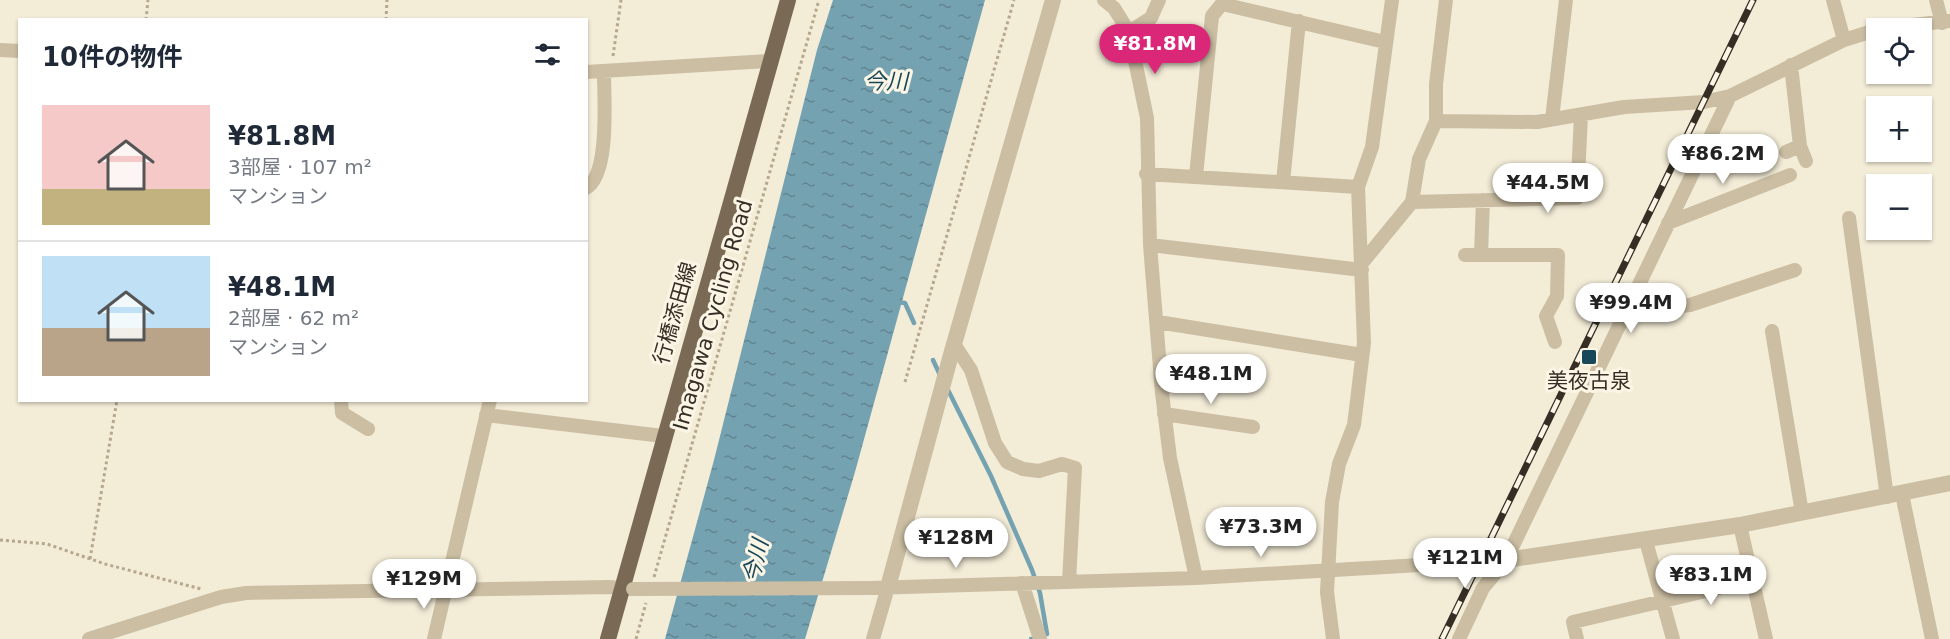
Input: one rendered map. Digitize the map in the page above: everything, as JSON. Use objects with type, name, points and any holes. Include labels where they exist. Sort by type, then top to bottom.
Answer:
[{"type":"main road","name":"行橋添田線","points":[[608,639],[628,589],[663,436],[788,0]]},
{"type":"street","points":[[873,639],[880,587],[939,398],[1053,0]]},
{"type":"street","points":[[1104,0],[1114,8],[1129,32],[1147,118],[1146,174],[1150,245],[1164,414],[1196,578]]},
{"type":"street","points":[[1129,32],[1150,18],[1160,0]]},
{"type":"street","points":[[1333,639],[1328,569],[1335,481],[1354,425],[1362,356],[1362,267],[1358,188],[1372,147],[1392,0]]},
{"type":"street","points":[[1362,267],[1412,202],[1419,159],[1436,121],[1436,84],[1442,17],[1446,5],[1456,0]]},
{"type":"street","points":[[1552,118],[1566,0]]},
{"type":"street","points":[[1833,0],[1844,40]]},
{"type":"street","points":[[1936,0],[1946,22]]},
{"type":"street","points":[[1196,176],[1212,16],[1224,2],[1386,42]]},
{"type":"street","points":[[1283,182],[1299,21]]},
{"type":"street","points":[[1436,121],[1537,122],[1624,107],[1671,105],[1730,96],[1844,40],[1866,33]]},
{"type":"street","points":[[0,50],[18,51]]},
{"type":"street","points":[[588,72],[770,61]]},
{"type":"street","points":[[1791,65],[1800,146],[1806,161]]},
{"type":"street","points":[[588,188],[602,165],[607,72]]},
{"type":"street","points":[[1459,639],[1483,588],[1506,560],[1730,96]]},
{"type":"street","points":[[1412,202],[1577,198],[1581,116]]},
{"type":"street","points":[[1786,152],[1800,146]]},
{"type":"street","points":[[1146,174],[1358,188]]},
{"type":"street","points":[[1668,223],[1790,175]]},
{"type":"street","points":[[1481,255],[1483,200]]},
{"type":"street","points":[[1850,218],[1894,495],[1932,639]]},
{"type":"street","points":[[1150,245],[1362,267]]},
{"type":"street","points":[[1465,255],[1558,255],[1557,296],[1546,316],[1555,342]]},
{"type":"street","points":[[1624,312],[1690,305],[1795,270]]},
{"type":"street","points":[[1158,322],[1362,356]]},
{"type":"street","points":[[1772,331],[1802,513]]},
{"type":"street","points":[[953,347],[971,370],[995,444],[1007,462],[1023,469],[1040,471],[1062,464],[1075,468],[1069,582]]},
{"type":"street","points":[[341,402],[342,413],[368,429]]},
{"type":"street","points":[[434,639],[487,405],[663,436]]},
{"type":"street","points":[[1164,414],[1253,427]]},
{"type":"street","points":[[89,639],[221,597],[279,592],[445,588],[880,587],[1196,578],[1506,560],[1646,541],[1740,525],[1950,483]]},
{"type":"street","points":[[1740,525],[1766,639]]},
{"type":"street","points":[[1646,541],[1673,639]]},
{"type":"street","points":[[1577,639],[1573,622],[1753,580]]},
{"type":"street","points":[[1024,583],[1040,639]]},
{"type":"path","points":[[146,18],[148,0]]},
{"type":"path","points":[[386,18],[387,0]]},
{"type":"path","points":[[607,72],[621,0]]},
{"type":"path","name":"Imagawa Cycling Road","points":[[652,582],[819,0]]},
{"type":"path","points":[[905,382],[1014,0]]},
{"type":"path","points":[[90,559],[117,402]]},
{"type":"path","points":[[0,540],[46,544],[90,559],[215,592],[221,597]]},
{"type":"path","points":[[636,639],[649,593]]},
{"type":"water","name":"今川","points":[[833,0],[985,0],[855,472],[805,639],[665,639],[714,460],[817,50]]},
{"type":"waterway","points":[[897,302],[905,303],[914,323]]},
{"type":"waterway","points":[[933,360],[940,375]]},
{"type":"waterway","points":[[947,388],[991,476],[1032,570],[1040,593],[1047,634]]},
{"type":"railway","points":[[1442,639],[1753,0]]},
{"type":"place","name":"美夜古泉","points":[[1589,357]]}]
